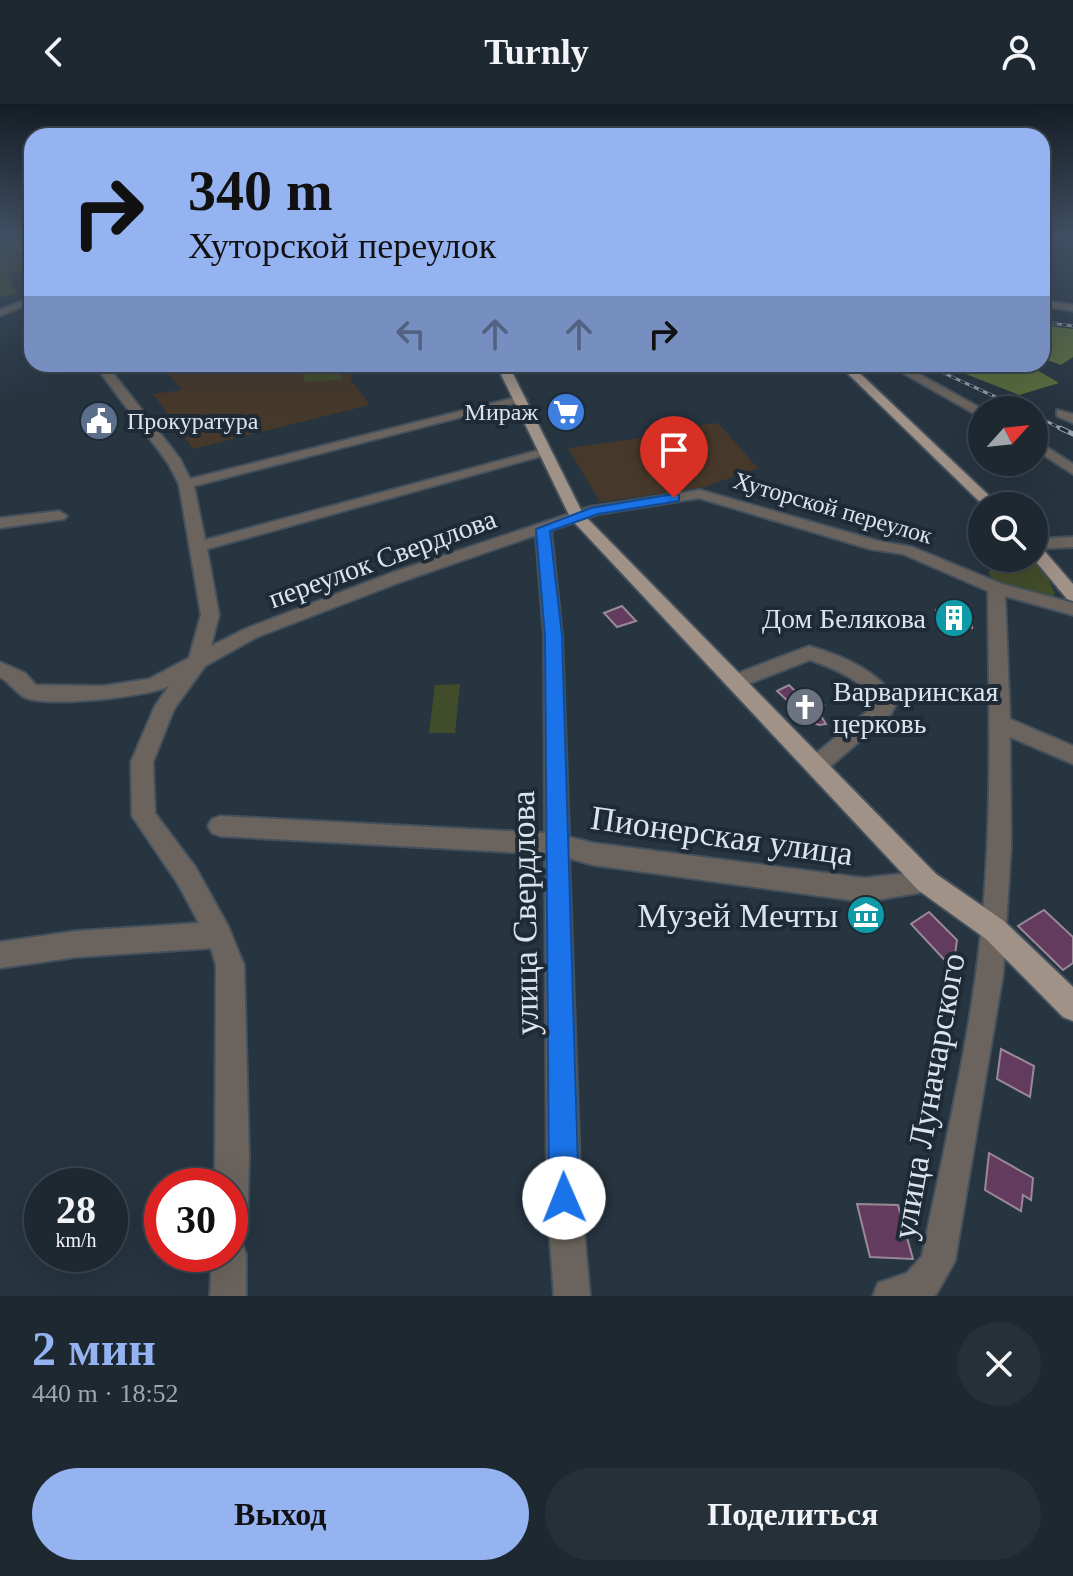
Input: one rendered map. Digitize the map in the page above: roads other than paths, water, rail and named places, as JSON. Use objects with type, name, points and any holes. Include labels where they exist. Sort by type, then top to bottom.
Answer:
[{"type":"main road","points":[[506,372],[576,516],[927,882],[995,930],[1073,1007]]},
{"type":"main road","points":[[852,372],[978,492]]},
{"type":"main road","points":[[1048,564],[1073,595]]},
{"type":"street","points":[[0,299],[24,294]]},
{"type":"street","points":[[1050,301],[1064,296]]},
{"type":"street","points":[[0,313],[24,303]]},
{"type":"street","points":[[1050,304],[1073,308]]},
{"type":"street","points":[[106,372],[175,462],[186,484],[200,546],[210,615],[207,630],[197,664],[165,706],[142,762],[144,816],[187,876],[219,935],[230,965],[233,1168]]},
{"type":"street","points":[[907,372],[968,406]]},
{"type":"street","points":[[186,484],[521,400]]},
{"type":"street","points":[[200,546],[545,453]]},
{"type":"street","points":[[1048,453],[1073,470]]},
{"type":"street","name":"Хуторской переулок","points":[[576,516],[700,494],[876,546],[906,550],[996,588],[1073,609]]},
{"type":"street","points":[[0,523],[59,516]]},
{"type":"street","name":"переулок Свердлова","points":[[0,669],[18,678],[31,692],[51,695],[129,691],[153,686],[251,633],[397,577],[576,516]]},
{"type":"street","name":"улица Свердлова","points":[[543,529],[553,636],[564,1198],[572,1296]]},
{"type":"street","points":[[1048,545],[1073,542]]},
{"type":"street","name":"улица Луначарского","points":[[891,1296],[913,1291],[929,1279],[938,1261],[995,930],[999,723],[996,588]]},
{"type":"street","points":[[207,630],[251,633]]},
{"type":"street","points":[[735,682],[809,653],[847,667],[881,693],[887,702],[884,709],[816,766]]},
{"type":"street","points":[[999,723],[1073,755]]},
{"type":"street","name":"Пионерская улица","points":[[220,826],[556,844],[593,854],[864,890],[927,882]]},
{"type":"street","points":[[0,955],[77,944],[219,935]]},
{"type":"street","points":[[228,1296],[229,1272]]},
{"type":"railway","points":[[1050,323],[1073,326]]},
{"type":"railway","points":[[941,372],[994,396]]},
{"type":"railway","points":[[1048,422],[1060,428]]},
{"type":"railway","points":[[1060,428],[1073,434]]},
{"type":"railway","points":[[1060,428],[1064,430]]},
{"type":"place","name":"Мираж","points":[[566,412]]},
{"type":"place","name":"Прокуратура","points":[[99,421]]},
{"type":"place","name":"Дом Белякова","points":[[954,618]]},
{"type":"place","name":"Варваринская церковь","points":[[805,707]]},
{"type":"place","name":"Музей Мечты","points":[[866,915]]}]
